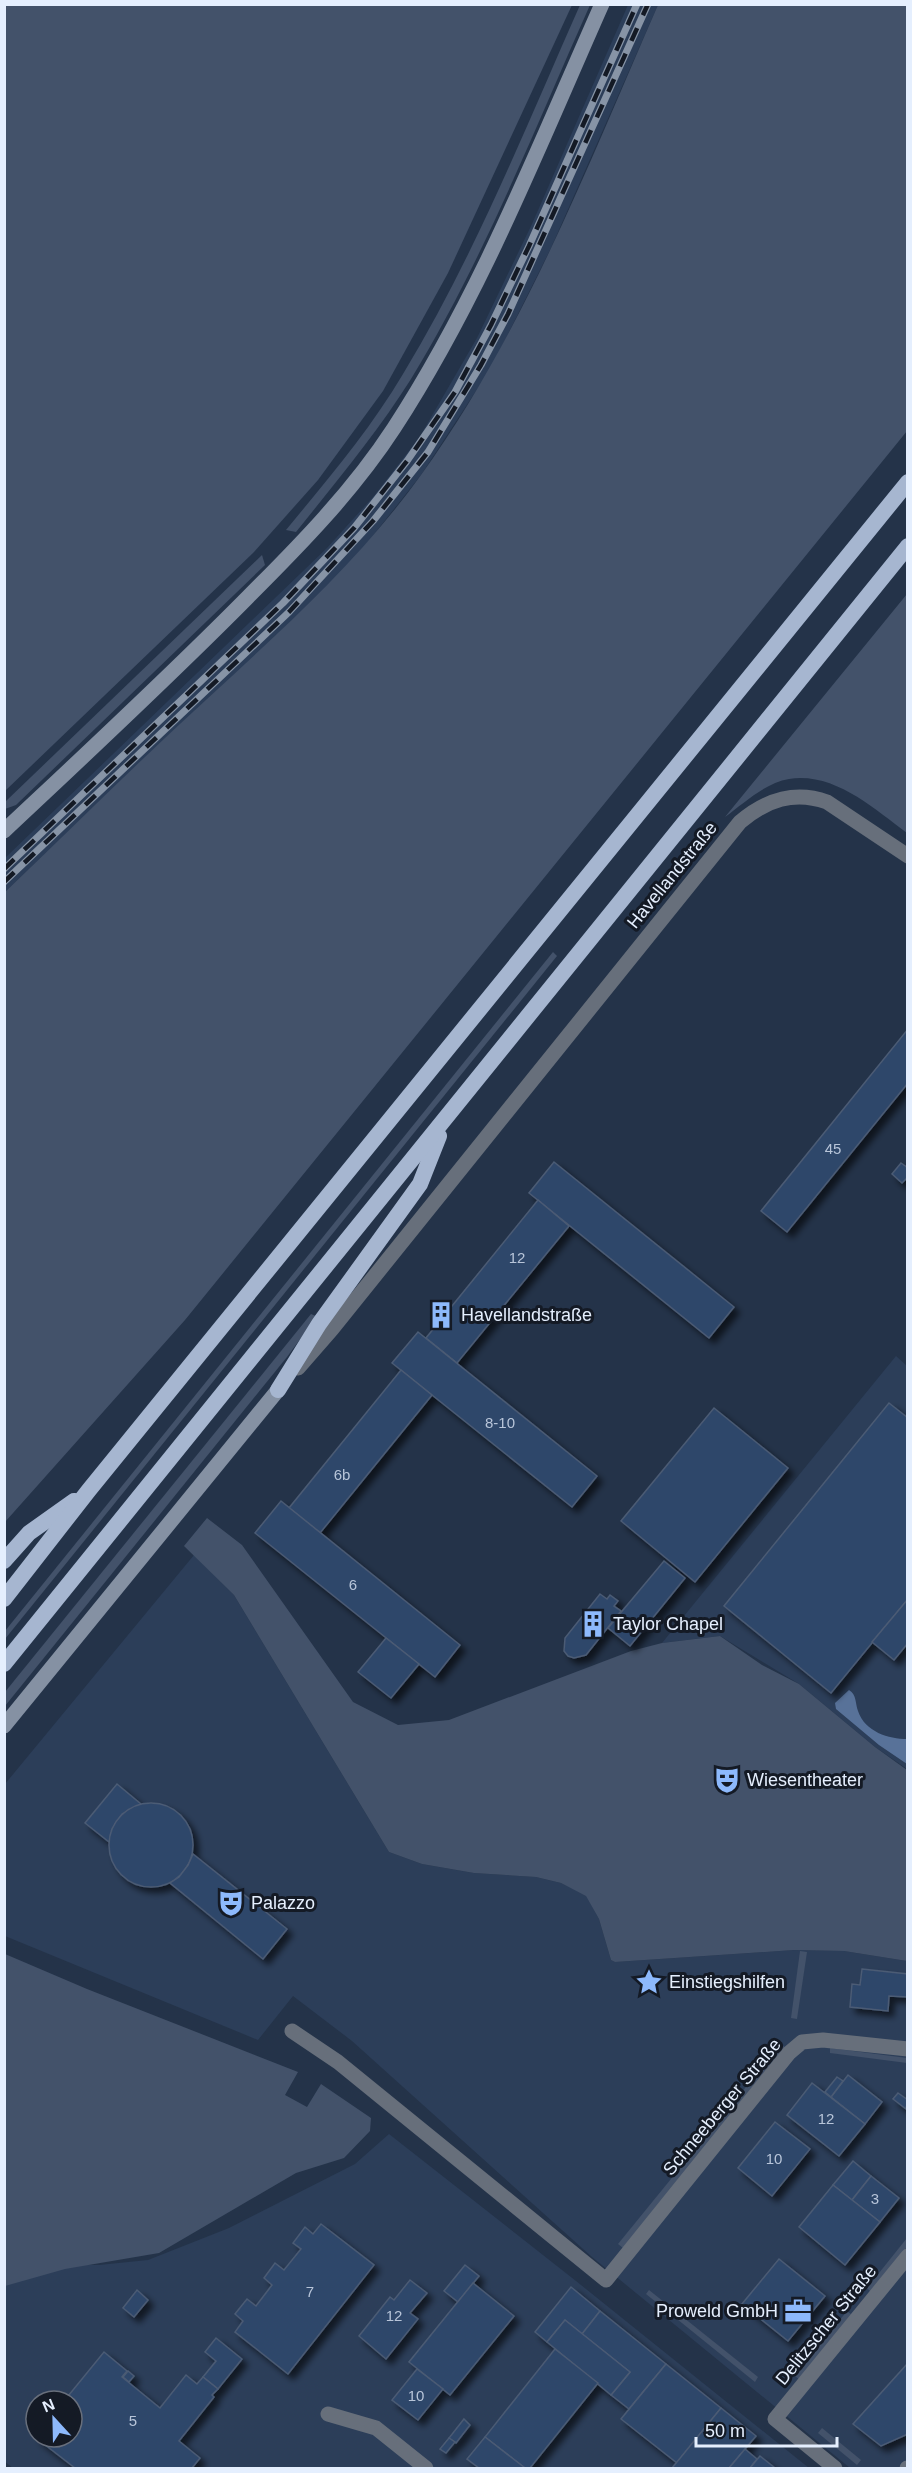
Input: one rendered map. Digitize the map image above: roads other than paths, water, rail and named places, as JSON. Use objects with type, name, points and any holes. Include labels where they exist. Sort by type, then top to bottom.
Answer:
[{"type":"highway","points":[[4,1599],[89,1490],[908,482]]},
{"type":"highway","points":[[4,1664],[908,546]]},
{"type":"highway","points":[[278,1390],[319,1324],[420,1184],[446,1119]]},
{"type":"highway","points":[[4,1561],[29,1533],[89,1490]]},
{"type":"main road","points":[[4,831],[207,638],[297,547],[349,489],[392,430],[433,364],[486,263],[602,4]]},
{"type":"main road","name":"Havellandstraße","points":[[4,1726],[278,1390]]},
{"type":"street","name":"Havellandstraße","points":[[278,1390],[332,1329],[740,822],[756,808],[774,800],[795,796],[813,797],[826,802],[908,856]]},
{"type":"street","name":"Schneeberger Straße","points":[[292,2031],[338,2062],[606,2280],[789,2053],[802,2042],[823,2040],[908,2049]]},
{"type":"street","name":"Delitzscher Straße","points":[[835,2469],[775,2419],[908,2256]]},
{"type":"street","points":[[328,2414],[376,2428],[426,2469]]},
{"type":"railway","points":[[4,869],[283,603],[354,528],[407,461],[455,392],[491,325],[529,246],[637,4]]},
{"type":"railway","points":[[4,882],[289,612],[373,521],[428,452],[481,365],[508,314],[648,4]]},
{"type":"place","name":"Havellandstraße","points":[[441,1315]]},
{"type":"place","name":"Taylor Chapel","points":[[593,1624]]},
{"type":"place","name":"Wiesentheater","points":[[727,1780]]},
{"type":"place","name":"Palazzo","points":[[231,1903]]},
{"type":"place","name":"Einstiegshilfen","points":[[649,1982]]},
{"type":"place","name":"Proweld GmbH","points":[[798,2311]]}]
